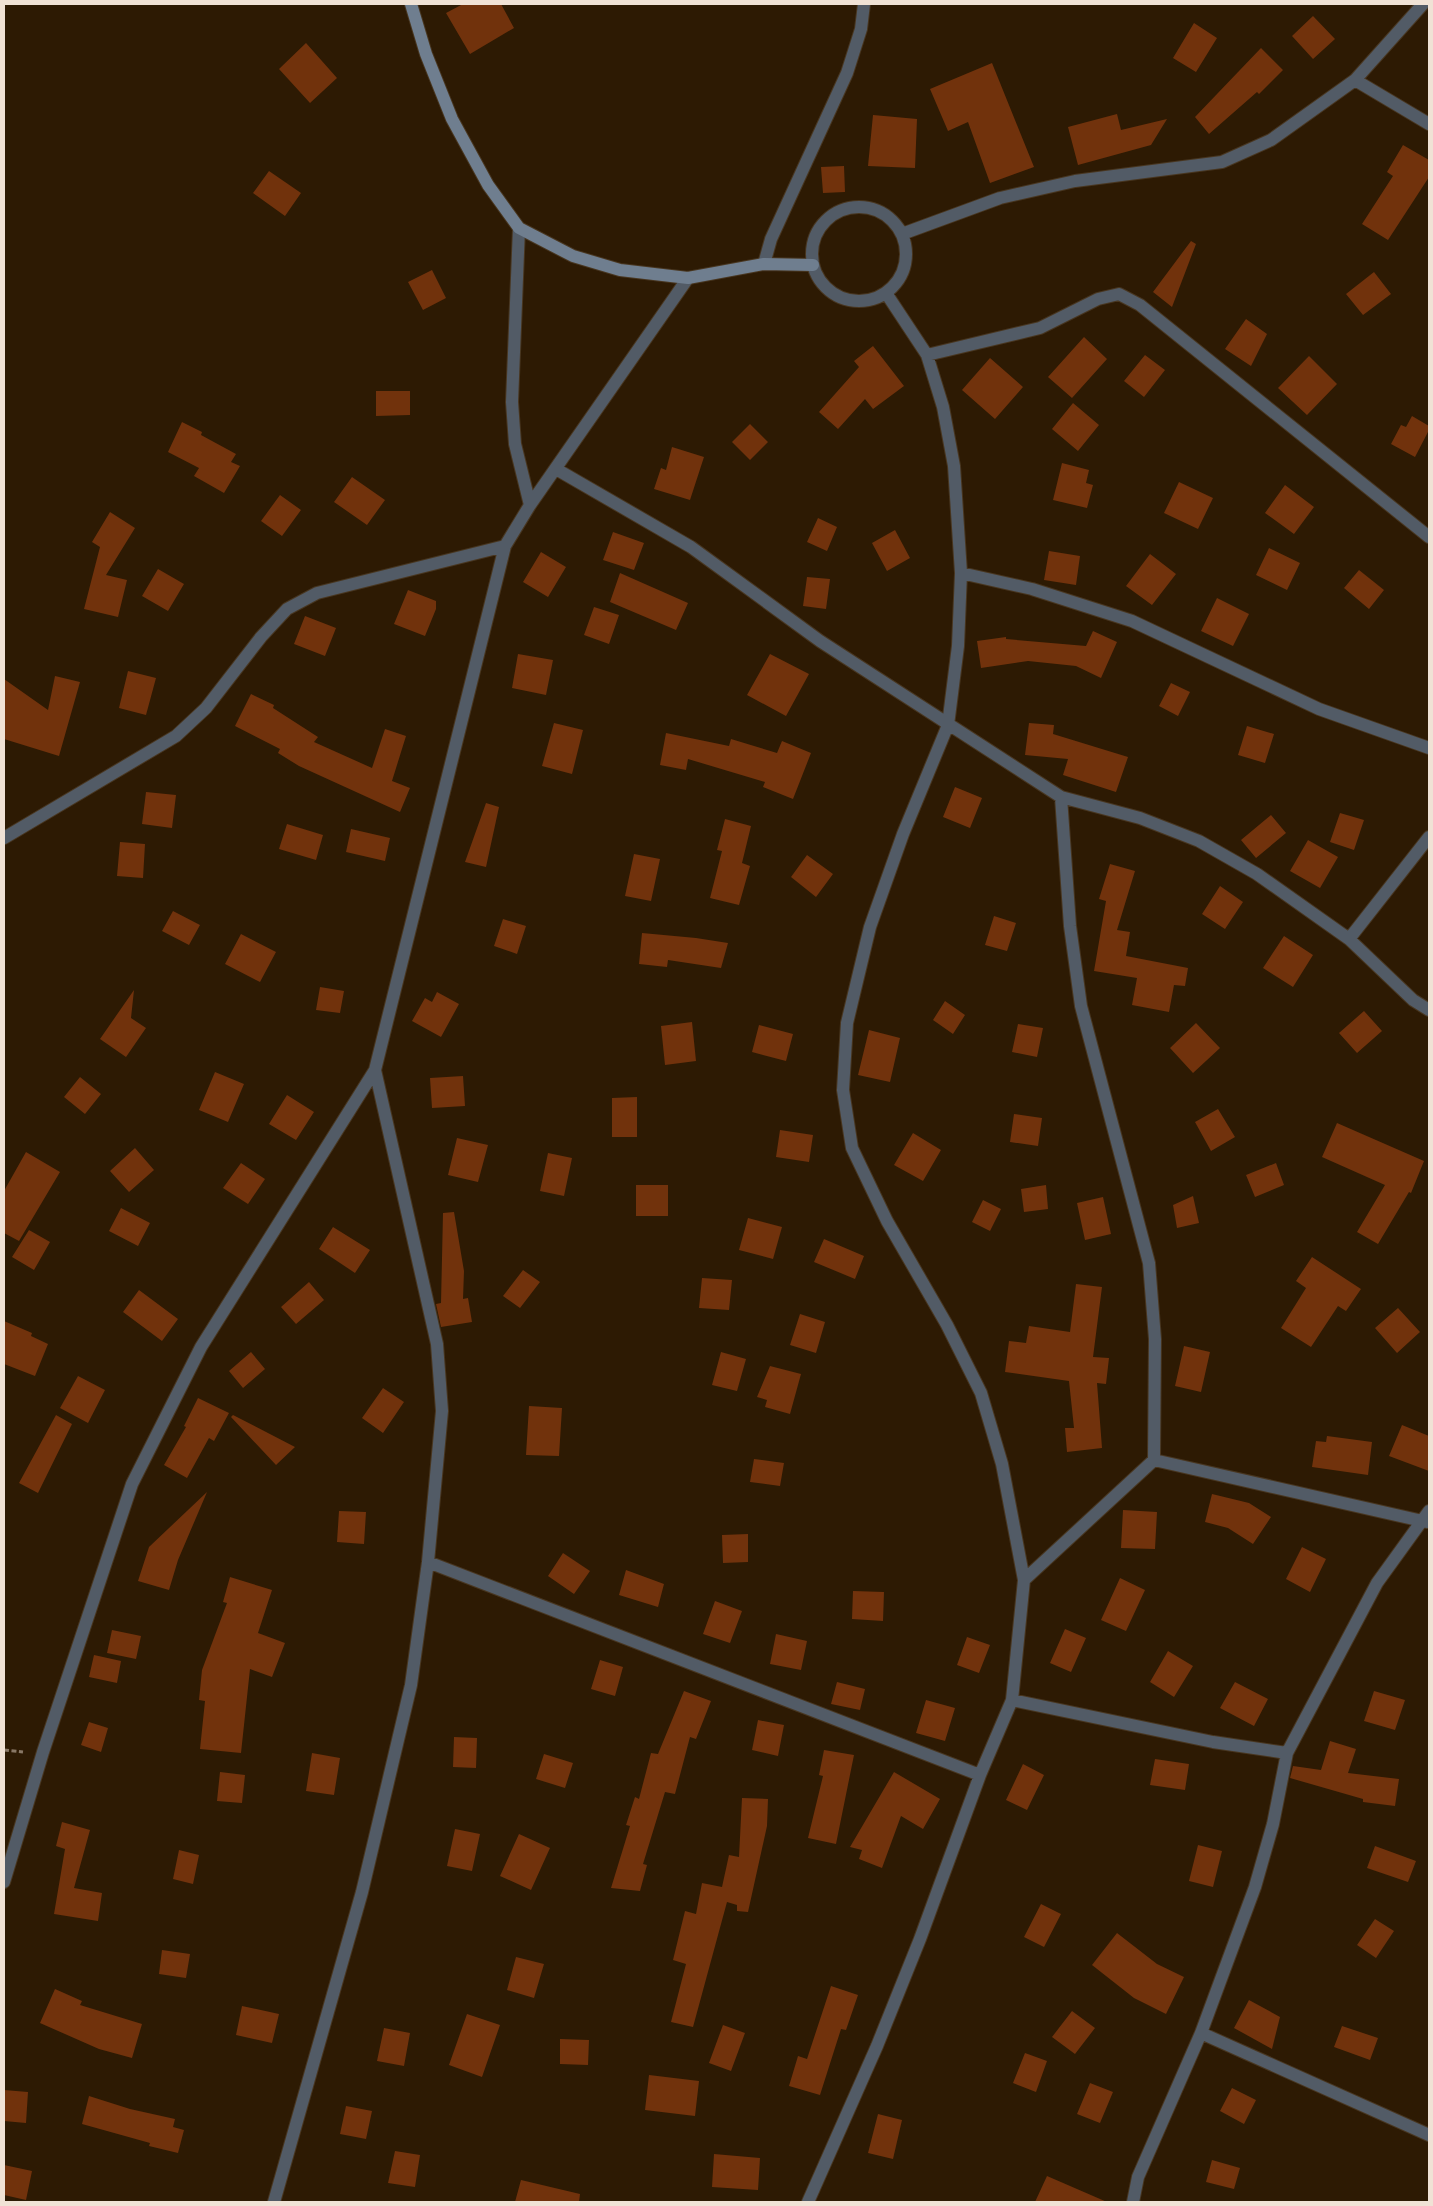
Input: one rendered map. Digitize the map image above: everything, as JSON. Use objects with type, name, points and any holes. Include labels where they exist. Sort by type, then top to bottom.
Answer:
[{"type":"street","points":[[411,4],[426,54],[452,119],[488,185],[519,228],[572,256],[620,270],[688,278],[764,264],[813,265]]},
{"type":"street","points":[[764,264],[771,239],[847,73],[861,29],[864,4]]},
{"type":"street","points":[[902,234],[1000,198],[1075,181],[1222,162],[1272,140],[1355,80],[1423,4]]},
{"type":"street","points":[[1355,80],[1429,124]]},
{"type":"street","points":[[861,206],[878,210],[893,220],[902,234],[906,250],[905,267],[897,282],[886,293],[864,301],[842,298],[823,285],[813,265],[812,247],[818,231],[829,217],[844,209],[861,206]]},
{"type":"street","points":[[519,228],[512,402],[515,444],[530,505]]},
{"type":"street","points":[[4,1882],[44,1752],[132,1484],[201,1347],[375,1070],[505,546],[530,505],[688,278]]},
{"type":"street","points":[[808,2202],[877,2046],[913,1957],[980,1775],[1012,1700],[1024,1580],[1002,1464],[981,1393],[947,1325],[887,1221],[852,1148],[842,1090],[847,1023],[870,927],[903,834],[948,725],[958,646],[961,573],[954,466],[943,406],[927,355],[886,293]]},
{"type":"street","points":[[927,355],[1040,328],[1098,299],[1119,294],[1140,305],[1429,536]]},
{"type":"street","points":[[556,469],[691,547],[820,640],[1061,797],[1140,818],[1199,841],[1257,874],[1350,939],[1413,1000],[1429,1010]]},
{"type":"street","points":[[4,838],[176,736],[206,708],[261,637],[287,609],[317,593],[505,546]]},
{"type":"street","points":[[961,573],[1032,589],[1132,621],[1319,709],[1429,748]]},
{"type":"street","points":[[1024,1580],[1154,1460],[1155,1339],[1149,1263],[1081,1006],[1070,926],[1061,797]]},
{"type":"street","points":[[1350,939],[1429,837]]},
{"type":"street","points":[[274,2202],[362,1892],[411,1685],[428,1562],[442,1411],[437,1344],[375,1070]]},
{"type":"street","points":[[1133,2202],[1138,2177],[1201,2032],[1255,1887],[1273,1824],[1287,1753],[1377,1583],[1427,1518],[1154,1460]]},
{"type":"street","points":[[428,1562],[980,1775]]},
{"type":"street","points":[[1012,1700],[1213,1742],[1287,1753]]},
{"type":"street","points":[[1201,2032],[1429,2135]]},
{"type":"building","points":[[463,4],[501,4],[514,28],[470,54],[446,13]]},
{"type":"building","points":[[1313,16],[1335,39],[1313,59],[1292,36]]},
{"type":"building","points":[[1194,23],[1217,38],[1196,72],[1173,58]]},
{"type":"building","points":[[306,43],[337,78],[310,103],[279,69]]},
{"type":"building","points":[[1261,48],[1283,70],[1259,94],[1257,92],[1209,134],[1195,117]]},
{"type":"building","points":[[992,63],[1034,167],[990,183],[968,122],[948,131],[930,89]]},
{"type":"building","points":[[1117,114],[1121,130],[1167,119],[1151,145],[1078,165],[1068,127]]},
{"type":"building","points":[[873,115],[917,119],[915,168],[868,166]]},
{"type":"building","points":[[1403,145],[1429,160],[1429,177],[1388,240],[1362,224],[1393,176],[1387,172]]},
{"type":"building","points":[[844,166],[845,192],[823,193],[821,167]]},
{"type":"building","points":[[269,171],[301,193],[285,216],[253,193]]},
{"type":"building","points":[[1191,241],[1196,244],[1172,307],[1153,292]]},
{"type":"building","points":[[432,270],[446,298],[423,310],[408,282]]},
{"type":"building","points":[[1374,272],[1391,294],[1363,315],[1346,294]]},
{"type":"building","points":[[1246,319],[1267,334],[1251,366],[1225,349]]},
{"type":"building","points":[[1084,337],[1107,359],[1072,398],[1048,377]]},
{"type":"building","points":[[873,346],[904,386],[873,409],[865,399],[838,429],[819,412],[859,367],[854,361]]},
{"type":"building","points":[[1145,355],[1165,370],[1144,397],[1124,381]]},
{"type":"building","points":[[1309,356],[1337,384],[1307,415],[1278,388]]},
{"type":"building","points":[[990,358],[1023,387],[995,419],[962,390]]},
{"type":"building","points":[[376,391],[410,391],[410,415],[376,416]]},
{"type":"building","points":[[1073,403],[1099,425],[1078,451],[1052,429]]},
{"type":"building","points":[[1412,416],[1429,426],[1429,430],[1415,457],[1391,444],[1401,425],[1406,427]]},
{"type":"building","points":[[182,422],[202,432],[201,435],[236,454],[231,462],[240,466],[224,493],[194,476],[199,468],[168,452]]},
{"type":"building","points":[[750,424],[768,442],[750,460],[732,442]]},
{"type":"building","points":[[672,447],[704,457],[690,500],[654,489],[661,468],[666,470]]},
{"type":"building","points":[[1062,463],[1089,470],[1086,483],[1093,485],[1087,508],[1053,500]]},
{"type":"building","points":[[352,477],[385,500],[367,525],[334,502]]},
{"type":"building","points":[[1179,482],[1213,498],[1198,529],[1164,513]]},
{"type":"building","points":[[1285,485],[1314,507],[1294,534],[1265,513]]},
{"type":"building","points":[[280,495],[301,510],[282,536],[261,521]]},
{"type":"building","points":[[110,512],[135,528],[106,575],[127,580],[118,617],[84,609],[100,547],[92,542]]},
{"type":"building","points":[[818,518],[837,527],[827,551],[807,542]]},
{"type":"building","points":[[895,530],[910,558],[887,571],[872,543]]},
{"type":"building","points":[[613,532],[644,543],[634,570],[603,560]]},
{"type":"building","points":[[1269,548],[1300,563],[1287,590],[1256,575]]},
{"type":"building","points":[[1049,551],[1080,556],[1076,585],[1044,580]]},
{"type":"building","points":[[541,552],[566,567],[548,597],[523,582]]},
{"type":"building","points":[[1150,554],[1176,574],[1152,605],[1126,586]]},
{"type":"building","points":[[158,569],[184,584],[168,611],[142,596]]},
{"type":"building","points":[[1359,570],[1384,590],[1369,609],[1344,588]]},
{"type":"building","points":[[620,573],[688,603],[676,630],[610,602]]},
{"type":"building","points":[[807,577],[830,579],[826,609],[803,606]]},
{"type":"building","points":[[408,590],[436,601],[436,609],[425,636],[394,624]]},
{"type":"building","points":[[1217,598],[1249,614],[1233,646],[1201,631]]},
{"type":"building","points":[[594,607],[619,615],[609,644],[584,635]]},
{"type":"building","points":[[305,616],[336,628],[325,656],[294,644]]},
{"type":"building","points":[[1093,631],[1117,642],[1101,678],[1076,666],[1028,661],[981,668],[977,641],[1006,637],[1006,639],[1086,646]]},
{"type":"building","points":[[518,654],[553,660],[546,695],[512,688]]},
{"type":"building","points":[[770,654],[809,674],[786,716],[747,695]]},
{"type":"building","points":[[128,671],[156,678],[146,715],[119,708]]},
{"type":"building","points":[[55,676],[80,682],[59,756],[4,739],[4,679],[48,710]]},
{"type":"building","points":[[1171,683],[1190,692],[1178,716],[1159,706]]},
{"type":"building","points":[[251,694],[274,705],[273,708],[318,737],[314,742],[372,768],[385,729],[406,736],[392,781],[410,788],[400,812],[299,766],[278,753],[280,749],[235,726]]},
{"type":"building","points":[[554,723],[583,730],[572,774],[542,766]]},
{"type":"building","points":[[1029,723],[1054,725],[1053,734],[1128,757],[1116,792],[1063,775],[1068,759],[1025,755]]},
{"type":"building","points":[[1247,726],[1274,734],[1265,763],[1238,755]]},
{"type":"building","points":[[666,733],[729,746],[731,739],[777,753],[782,741],[811,753],[793,799],[763,787],[765,782],[688,759],[686,770],[660,765]]},
{"type":"building","points":[[955,787],[982,798],[970,828],[943,817]]},
{"type":"building","points":[[146,792],[176,795],[172,828],[142,824]]},
{"type":"building","points":[[486,803],[499,807],[486,867],[465,862]]},
{"type":"building","points":[[1340,813],[1364,820],[1354,850],[1330,842]]},
{"type":"building","points":[[1271,815],[1286,833],[1256,858],[1241,840]]},
{"type":"building","points":[[725,819],[751,826],[742,863],[750,866],[739,905],[710,898],[722,851],[717,850]]},
{"type":"building","points":[[287,824],[323,835],[316,860],[279,849]]},
{"type":"building","points":[[351,829],[390,838],[385,861],[346,852]]},
{"type":"building","points":[[1308,840],[1338,857],[1320,888],[1290,871]]},
{"type":"building","points":[[120,842],[145,844],[143,878],[117,876]]},
{"type":"building","points":[[634,854],[660,859],[651,901],[625,896]]},
{"type":"building","points":[[807,855],[833,874],[816,897],[791,877]]},
{"type":"building","points":[[1110,864],[1135,871],[1117,930],[1130,932],[1126,956],[1188,968],[1185,986],[1174,985],[1169,1012],[1132,1005],[1137,978],[1094,971],[1106,901],[1099,899]]},
{"type":"building","points":[[1220,886],[1243,902],[1225,929],[1202,914]]},
{"type":"building","points":[[173,911],[200,925],[189,945],[162,931]]},
{"type":"building","points":[[994,916],[1016,923],[1007,951],[985,945]]},
{"type":"building","points":[[503,919],[526,926],[517,954],[494,946]]},
{"type":"building","points":[[642,933],[728,943],[721,968],[668,960],[667,967],[639,964]]},
{"type":"building","points":[[241,934],[276,952],[260,982],[225,964]]},
{"type":"building","points":[[1284,936],[1313,955],[1293,987],[1263,968]]},
{"type":"building","points":[[320,987],[344,991],[340,1013],[316,1010]]},
{"type":"building","points":[[134,990],[131,1018],[146,1028],[126,1057],[100,1039]]},
{"type":"building","points":[[437,992],[459,1004],[441,1037],[412,1021],[425,998],[432,1002]]},
{"type":"building","points":[[945,1001],[965,1015],[953,1034],[933,1020]]},
{"type":"building","points":[[1364,1011],[1382,1031],[1357,1053],[1339,1033]]},
{"type":"building","points":[[692,1022],[696,1061],[665,1065],[661,1026]]},
{"type":"building","points":[[1196,1023],[1220,1048],[1193,1073],[1170,1048]]},
{"type":"building","points":[[1018,1024],[1043,1028],[1037,1057],[1012,1052]]},
{"type":"building","points":[[759,1025],[793,1034],[786,1061],[752,1052]]},
{"type":"building","points":[[869,1030],[900,1038],[890,1082],[858,1075]]},
{"type":"building","points":[[215,1072],[244,1084],[228,1122],[199,1110]]},
{"type":"building","points":[[463,1076],[465,1106],[432,1108],[430,1078]]},
{"type":"building","points":[[80,1077],[101,1094],[85,1114],[64,1097]]},
{"type":"building","points":[[287,1095],[314,1112],[296,1140],[269,1124]]},
{"type":"building","points":[[637,1097],[637,1137],[612,1137],[612,1098]]},
{"type":"building","points":[[1218,1109],[1235,1137],[1211,1151],[1195,1122]]},
{"type":"building","points":[[1014,1114],[1042,1118],[1038,1146],[1010,1142]]},
{"type":"building","points":[[1337,1123],[1424,1161],[1411,1193],[1409,1192],[1378,1244],[1357,1232],[1385,1185],[1322,1157]]},
{"type":"building","points":[[780,1130],[813,1135],[809,1162],[776,1157]]},
{"type":"building","points":[[913,1133],[941,1150],[923,1181],[894,1165]]},
{"type":"building","points":[[457,1138],[488,1145],[478,1182],[448,1175]]},
{"type":"building","points":[[135,1148],[154,1170],[129,1192],[110,1171]]},
{"type":"building","points":[[26,1152],[60,1172],[19,1241],[4,1233],[4,1191]]},
{"type":"building","points":[[548,1153],[572,1158],[564,1196],[540,1191]]},
{"type":"building","points":[[241,1163],[265,1179],[248,1204],[223,1188]]},
{"type":"building","points":[[1276,1163],[1284,1185],[1255,1197],[1246,1175]]},
{"type":"building","points":[[636,1185],[668,1185],[668,1216],[636,1216]]},
{"type":"building","points":[[1046,1185],[1048,1209],[1024,1212],[1021,1189]]},
{"type":"building","points":[[1193,1196],[1199,1223],[1177,1228],[1173,1205]]},
{"type":"building","points":[[1103,1197],[1111,1234],[1085,1240],[1077,1203]]},
{"type":"building","points":[[983,1200],[1001,1209],[990,1231],[972,1222]]},
{"type":"building","points":[[121,1208],[150,1223],[138,1246],[109,1231]]},
{"type":"building","points":[[454,1212],[464,1271],[463,1299],[468,1298],[472,1322],[441,1327],[436,1304],[441,1303],[443,1213]]},
{"type":"building","points":[[748,1218],[782,1227],[773,1259],[739,1250]]},
{"type":"building","points":[[333,1227],[370,1250],[355,1273],[319,1249]]},
{"type":"building","points":[[29,1230],[50,1242],[34,1270],[12,1257]]},
{"type":"building","points":[[824,1239],[864,1256],[855,1279],[814,1262]]},
{"type":"building","points":[[1312,1257],[1361,1289],[1346,1311],[1338,1306],[1311,1347],[1281,1328],[1306,1288],[1296,1281]]},
{"type":"building","points":[[523,1270],[540,1282],[520,1308],[503,1296]]},
{"type":"building","points":[[702,1278],[732,1280],[729,1310],[699,1308]]},
{"type":"building","points":[[309,1282],[324,1300],[296,1324],[281,1307]]},
{"type":"building","points":[[1076,1284],[1102,1287],[1093,1357],[1109,1358],[1106,1384],[1097,1383],[1102,1448],[1067,1452],[1065,1428],[1074,1428],[1069,1381],[1005,1372],[1009,1341],[1026,1343],[1029,1326],[1070,1332]]},
{"type":"building","points":[[139,1290],[178,1319],[162,1341],[123,1312]]},
{"type":"building","points":[[1398,1308],[1420,1332],[1397,1353],[1375,1328]]},
{"type":"building","points":[[800,1314],[825,1322],[816,1353],[790,1345]]},
{"type":"building","points":[[4,1321],[32,1333],[31,1336],[48,1344],[35,1376],[4,1364]]},
{"type":"building","points":[[1184,1346],[1210,1352],[1201,1392],[1175,1386]]},
{"type":"building","points":[[251,1352],[265,1369],[243,1388],[229,1371]]},
{"type":"building","points":[[721,1352],[746,1359],[737,1391],[712,1385]]},
{"type":"building","points":[[770,1366],[801,1374],[790,1414],[765,1407],[767,1400],[757,1397]]},
{"type":"building","points":[[78,1376],[105,1390],[88,1423],[60,1408]]},
{"type":"building","points":[[383,1388],[404,1402],[383,1433],[362,1418]]},
{"type":"building","points":[[198,1398],[229,1413],[214,1441],[209,1438],[187,1478],[164,1465],[186,1427],[184,1426]]},
{"type":"building","points":[[529,1406],[562,1408],[559,1456],[526,1455]]},
{"type":"building","points":[[56,1415],[72,1424],[38,1493],[19,1483]]},
{"type":"building","points":[[233,1415],[295,1447],[276,1465],[231,1417]]},
{"type":"building","points":[[1402,1425],[1429,1436],[1429,1471],[1389,1456]]},
{"type":"building","points":[[1327,1436],[1372,1442],[1368,1475],[1312,1467],[1316,1441],[1326,1442]]},
{"type":"building","points":[[754,1459],[784,1463],[780,1486],[750,1482]]},
{"type":"building","points":[[207,1492],[178,1560],[169,1590],[138,1581],[149,1547]]},
{"type":"building","points":[[1212,1494],[1249,1503],[1271,1517],[1253,1544],[1228,1528],[1205,1522]]},
{"type":"building","points":[[1123,1510],[1157,1512],[1155,1549],[1121,1548]]},
{"type":"building","points":[[339,1511],[366,1512],[364,1544],[337,1542]]},
{"type":"building","points":[[748,1534],[748,1562],[723,1563],[722,1535]]},
{"type":"building","points":[[1302,1547],[1326,1559],[1310,1592],[1286,1579]]},
{"type":"building","points":[[563,1553],[590,1571],[574,1594],[548,1576]]},
{"type":"building","points":[[626,1570],[664,1584],[658,1607],[619,1595]]},
{"type":"building","points":[[230,1577],[272,1590],[258,1633],[285,1643],[272,1677],[250,1669],[241,1753],[200,1749],[205,1701],[199,1700],[202,1670],[227,1603],[223,1602]]},
{"type":"building","points":[[1120,1578],[1145,1590],[1126,1631],[1101,1620]]},
{"type":"building","points":[[853,1591],[884,1592],[883,1621],[852,1619]]},
{"type":"building","points":[[715,1601],[742,1611],[730,1643],[703,1634]]},
{"type":"building","points":[[1065,1629],[1086,1638],[1071,1672],[1050,1663]]},
{"type":"building","points":[[112,1630],[141,1636],[136,1659],[107,1653]]},
{"type":"building","points":[[776,1634],[807,1641],[801,1670],[770,1664]]},
{"type":"building","points":[[967,1637],[990,1645],[979,1673],[957,1665]]},
{"type":"building","points":[[1168,1651],[1193,1666],[1174,1697],[1150,1682]]},
{"type":"building","points":[[94,1655],[121,1661],[117,1683],[89,1677]]},
{"type":"building","points":[[600,1660],[623,1667],[615,1696],[591,1689]]},
{"type":"building","points":[[837,1682],[865,1689],[860,1710],[831,1704]]},
{"type":"building","points":[[1235,1682],[1268,1699],[1254,1726],[1220,1708]]},
{"type":"building","points":[[684,1691],[711,1701],[696,1739],[690,1737],[675,1794],[665,1792],[643,1864],[647,1865],[640,1891],[611,1888],[630,1826],[626,1825],[635,1797],[639,1799],[651,1753],[658,1754]]},
{"type":"building","points":[[1374,1691],[1405,1700],[1395,1730],[1364,1721]]},
{"type":"building","points":[[926,1700],[955,1708],[945,1741],[916,1733]]},
{"type":"building","points":[[758,1720],[784,1725],[778,1756],[752,1750]]},
{"type":"building","points":[[89,1722],[108,1728],[101,1752],[81,1745]]},
{"type":"building","points":[[454,1737],[477,1738],[476,1768],[453,1767]]},
{"type":"building","points":[[1330,1741],[1356,1749],[1348,1773],[1399,1779],[1395,1806],[1363,1802],[1363,1799],[1290,1778],[1293,1766],[1321,1770]]},
{"type":"building","points":[[824,1750],[854,1755],[836,1844],[808,1838],[823,1776],[819,1775]]},
{"type":"building","points":[[312,1753],[340,1758],[334,1795],[306,1791]]},
{"type":"building","points":[[544,1754],[573,1763],[565,1788],[536,1779]]},
{"type":"building","points":[[1155,1759],[1189,1764],[1185,1790],[1150,1785]]},
{"type":"building","points":[[1023,1764],[1044,1775],[1027,1810],[1006,1800]]},
{"type":"building","points":[[220,1772],[245,1775],[242,1803],[217,1801]]},
{"type":"building","points":[[894,1772],[940,1799],[923,1829],[901,1816],[882,1868],[859,1859],[862,1850],[850,1847]]},
{"type":"building","points":[[742,1798],[768,1799],[767,1826],[748,1912],[737,1911],[737,1905],[727,1902],[693,2027],[671,2022],[686,1964],[673,1960],[685,1911],[696,1914],[702,1883],[722,1887],[729,1855],[739,1857]]},
{"type":"building","points":[[62,1822],[90,1830],[74,1888],[102,1893],[98,1921],[54,1914],[65,1849],[56,1846]]},
{"type":"building","points":[[455,1829],[480,1834],[472,1871],[447,1866]]},
{"type":"building","points":[[519,1834],[550,1848],[531,1890],[500,1876]]},
{"type":"building","points":[[1198,1845],[1222,1851],[1213,1887],[1189,1881]]},
{"type":"building","points":[[1375,1846],[1416,1861],[1408,1882],[1367,1868]]},
{"type":"building","points":[[179,1850],[199,1855],[193,1884],[173,1879]]},
{"type":"building","points":[[1041,1904],[1061,1914],[1044,1947],[1024,1937]]},
{"type":"building","points":[[1375,1919],[1394,1931],[1376,1958],[1357,1945]]},
{"type":"building","points":[[1117,1933],[1157,1964],[1184,1977],[1166,2014],[1134,1998],[1092,1965]]},
{"type":"building","points":[[162,1950],[190,1954],[186,1978],[159,1974]]},
{"type":"building","points":[[516,1957],[544,1964],[534,1998],[507,1990]]},
{"type":"building","points":[[831,1986],[858,1995],[846,2030],[841,2029],[820,2095],[789,2086],[798,2056],[807,2059]]},
{"type":"building","points":[[55,1989],[82,2001],[80,2005],[142,2024],[132,2058],[99,2049],[40,2023]]},
{"type":"building","points":[[1249,2000],[1280,2017],[1272,2049],[1234,2028]]},
{"type":"building","points":[[242,2006],[279,2014],[272,2043],[236,2035]]},
{"type":"building","points":[[1072,2011],[1095,2028],[1075,2054],[1052,2037]]},
{"type":"building","points":[[467,2014],[500,2025],[482,2077],[449,2065]]},
{"type":"building","points":[[723,2025],[745,2033],[731,2071],[709,2063]]},
{"type":"building","points":[[1342,2026],[1378,2038],[1370,2060],[1334,2047]]},
{"type":"building","points":[[384,2028],[410,2033],[404,2066],[377,2061]]},
{"type":"building","points":[[560,2039],[589,2040],[588,2065],[560,2064]]},
{"type":"building","points":[[1025,2053],[1047,2061],[1036,2092],[1013,2083]]},
{"type":"building","points":[[649,2075],[699,2081],[695,2116],[645,2110]]},
{"type":"building","points":[[1090,2083],[1113,2092],[1100,2123],[1077,2114]]},
{"type":"building","points":[[1232,2088],[1256,2100],[1244,2124],[1220,2111]]},
{"type":"building","points":[[4,2090],[28,2092],[26,2123],[4,2121]]},
{"type":"building","points":[[89,2096],[130,2109],[175,2119],[173,2127],[184,2130],[178,2153],[149,2146],[150,2143],[82,2124]]},
{"type":"building","points":[[346,2106],[372,2111],[366,2139],[340,2134]]},
{"type":"building","points":[[878,2114],[902,2120],[893,2159],[868,2153]]},
{"type":"building","points":[[395,2151],[420,2155],[415,2187],[388,2183]]},
{"type":"building","points":[[714,2154],[760,2158],[758,2190],[712,2187]]},
{"type":"building","points":[[1212,2160],[1240,2168],[1234,2189],[1206,2182]]},
{"type":"building","points":[[4,2165],[32,2171],[26,2200],[4,2195]]},
{"type":"building","points":[[1047,2176],[1107,2202],[1035,2202]]},
{"type":"building","points":[[521,2180],[580,2194],[579,2202],[515,2202]]}]
